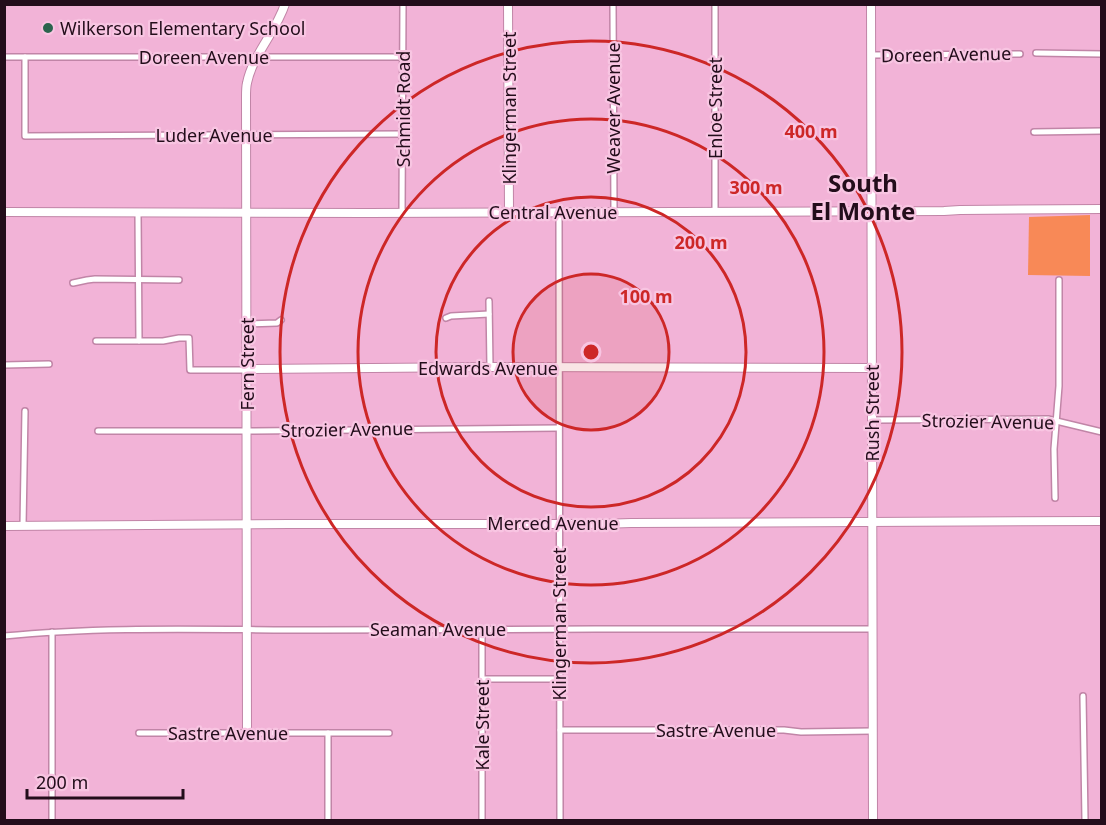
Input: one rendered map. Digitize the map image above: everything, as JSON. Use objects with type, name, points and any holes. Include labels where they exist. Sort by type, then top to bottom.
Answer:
[{"type":"street","name":"Fern Street","points":[[247,734],[247,83],[251,70],[277,24],[285,4]]},
{"type":"street","name":"Schmidt Road","points":[[402,213],[403,4]]},
{"type":"street","name":"Klingerman Street","points":[[508,4],[509,212]]},
{"type":"street","name":"Weaver Avenue","points":[[613,4],[614,212]]},
{"type":"street","name":"Enloe Street","points":[[715,4],[715,212]]},
{"type":"street","name":"Rush Street","points":[[871,4],[873,820]]},
{"type":"street","name":"Doreen Avenue","points":[[872,55],[1020,54]]},
{"type":"street","name":"Doreen Avenue","points":[[1035,54],[1101,54]]},
{"type":"street","name":"Doreen Avenue","points":[[4,57],[403,57]]},
{"type":"street","name":"Luder Avenue","points":[[25,57],[25,136],[402,134]]},
{"type":"street","points":[[1034,132],[1101,132]]},
{"type":"street","name":"Central Avenue","points":[[4,212],[872,212],[1101,209]]},
{"type":"street","name":"Klingerman Street","points":[[559,212],[560,820]]},
{"type":"street","points":[[138,213],[139,341]]},
{"type":"street","points":[[73,283],[96,279],[179,280]]},
{"type":"street","points":[[1054,498],[1054,449],[1059,386],[1059,280]]},
{"type":"street","points":[[489,301],[490,367]]},
{"type":"street","points":[[446,318],[489,314]]},
{"type":"street","points":[[247,324],[277,323],[281,320]]},
{"type":"street","points":[[96,340],[163,341],[189,338],[190,370],[248,370]]},
{"type":"street","points":[[4,365],[49,364]]},
{"type":"street","name":"Edwards Avenue","points":[[248,370],[490,367],[872,368]]},
{"type":"street","points":[[23,526],[25,411]]},
{"type":"street","name":"Strozier Avenue","points":[[872,420],[1048,419],[1101,432]]},
{"type":"street","name":"Strozier Avenue","points":[[98,431],[559,428]]},
{"type":"street","name":"Merced Avenue","points":[[4,526],[1101,521]]},
{"type":"street","name":"Seaman Avenue","points":[[4,636],[52,632],[247,630],[872,629]]},
{"type":"street","name":"Kale Street","points":[[482,630],[482,820]]},
{"type":"street","points":[[52,632],[52,820]]},
{"type":"street","points":[[483,679],[559,679]]},
{"type":"street","points":[[1083,696],[1085,820]]},
{"type":"street","name":"Sastre Avenue","points":[[560,730],[872,731]]},
{"type":"street","name":"Sastre Avenue","points":[[139,734],[389,733]]},
{"type":"street","points":[[328,734],[328,820]]},
{"type":"shaded area","points":[[1090,215],[1090,276],[1028,275],[1029,217]]},
{"type":"place","name":"Wilkerson Elementary School","points":[[48,28]]},
{"type":"district","name":"South El Monte","points":[[863,196]]}]
